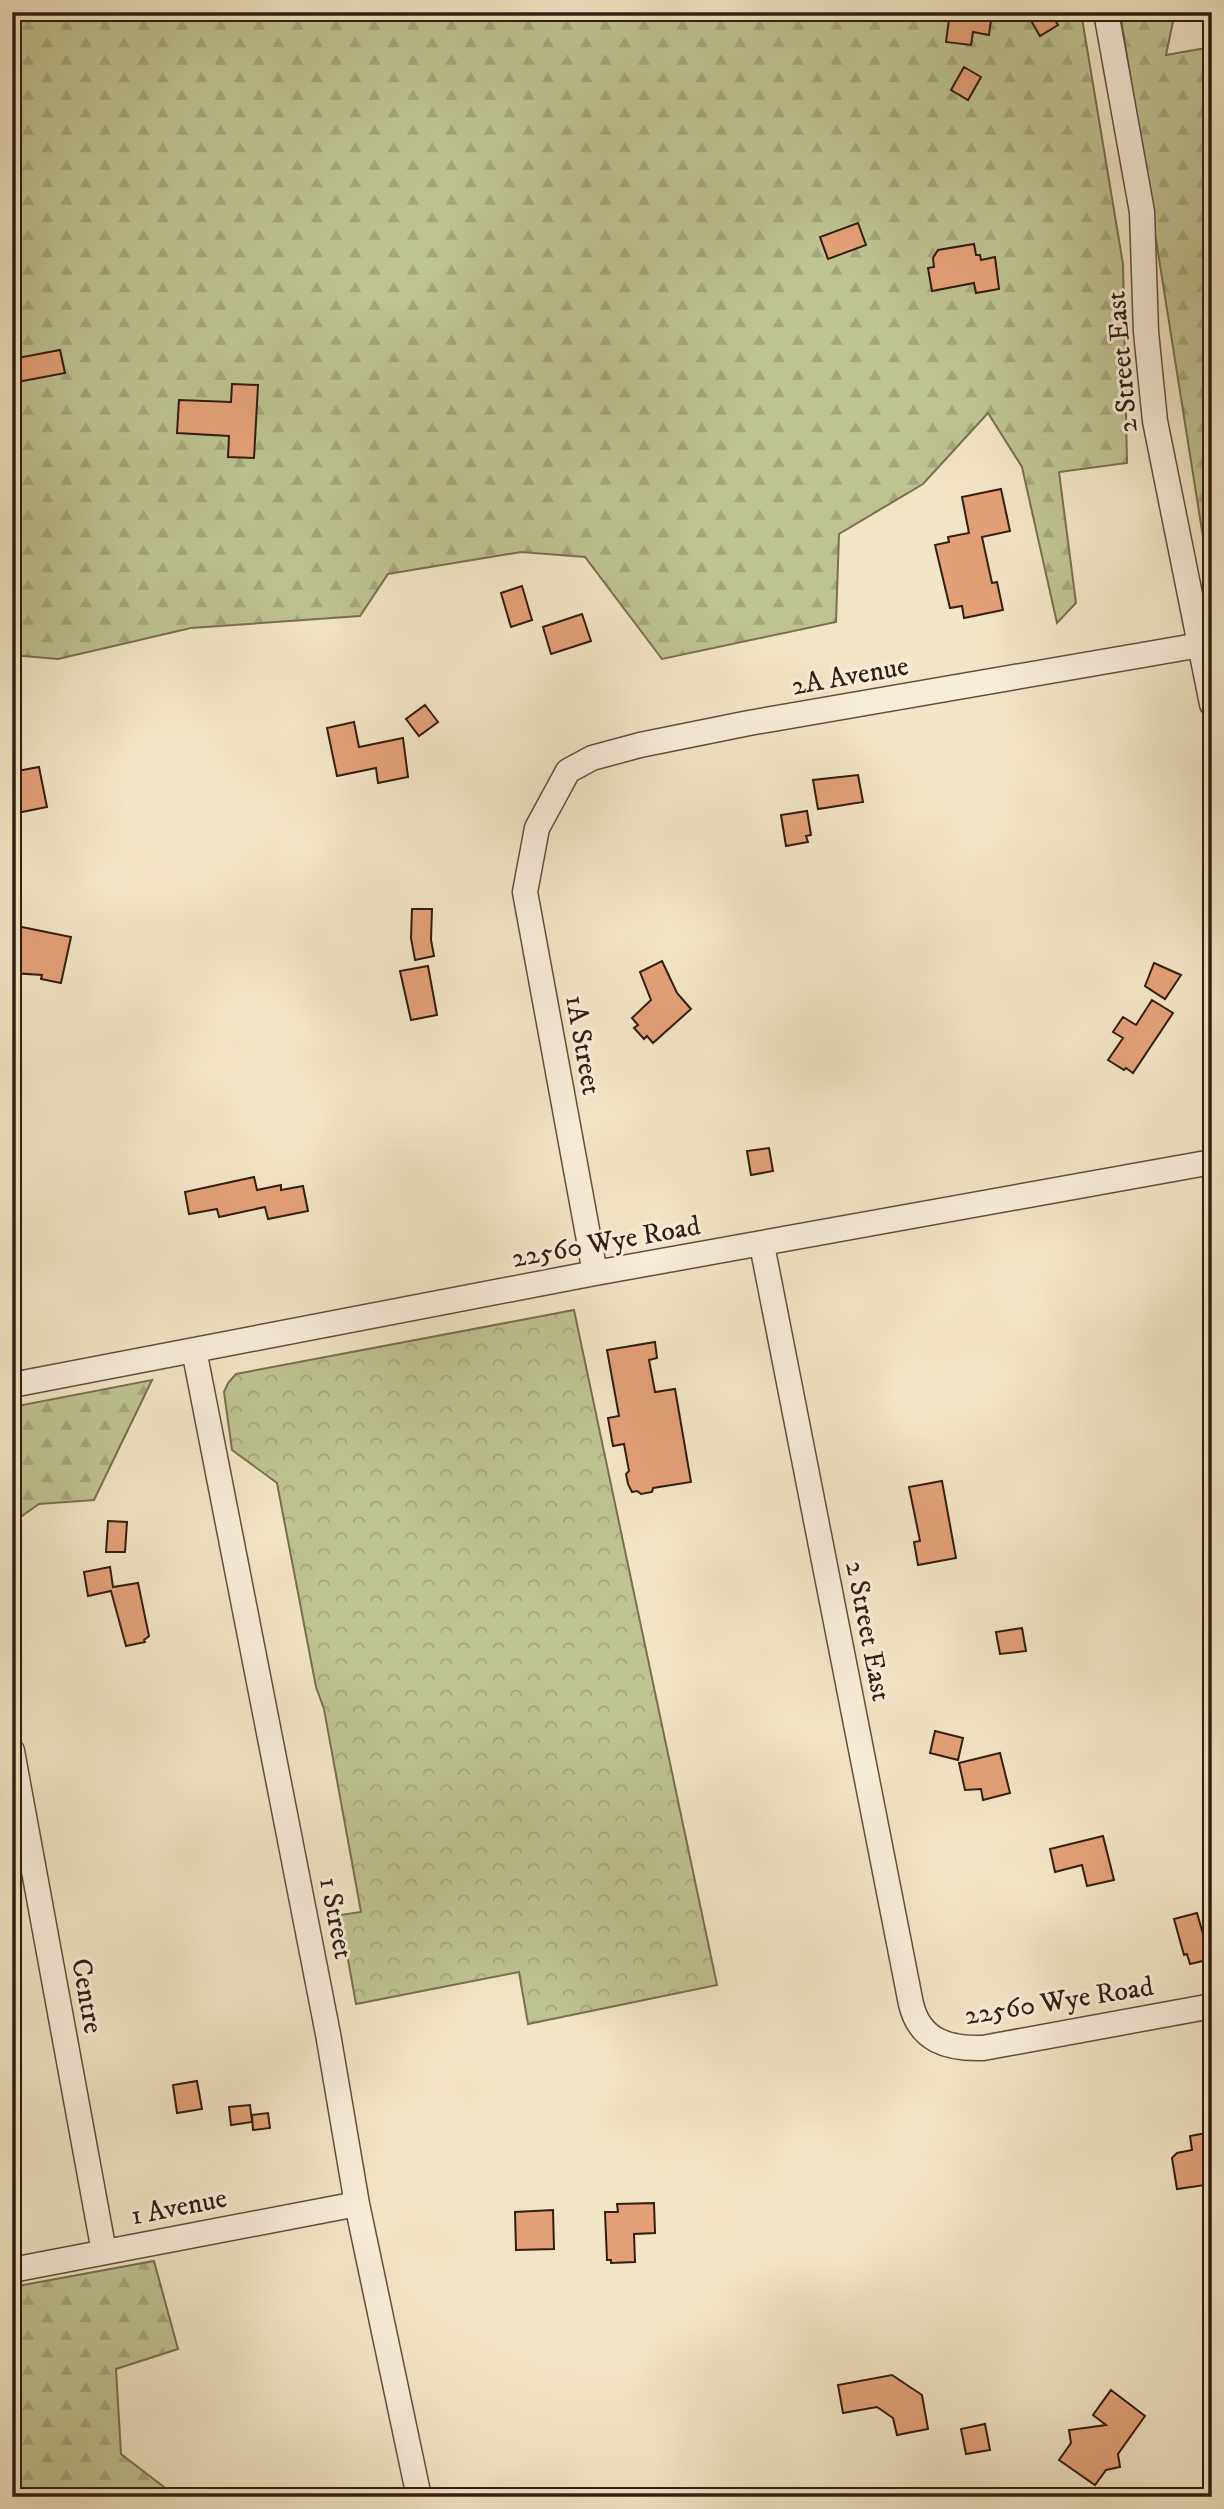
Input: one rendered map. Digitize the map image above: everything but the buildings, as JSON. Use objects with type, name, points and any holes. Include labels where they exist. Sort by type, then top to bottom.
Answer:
[{"type":"street","name":"2 Street East","points":[[1106,12],[1142,212],[1146,332],[1155,421],[1206,644],[1212,704]]},
{"type":"street","name":"2A Avenue","points":[[537,828],[568,771],[592,758],[640,745],[749,723],[1206,644]]},
{"type":"street","name":"1A Street","points":[[537,828],[525,892],[595,1273]]},
{"type":"street","name":"22560 Wye Road","points":[[12,1385],[595,1273],[1212,1162]]},
{"type":"street","name":"2 Street East","points":[[762,1245],[911,2004],[921,2027]]},
{"type":"street","name":"1 Street","points":[[194,1350],[328,2034],[357,2204],[419,2497]]},
{"type":"street","name":"Centre","points":[[12,1751],[104,2252]]},
{"type":"street","name":"22560 Wye Road","points":[[921,2027],[934,2039],[953,2047],[983,2048],[1212,2006]]},
{"type":"street","name":"1 Avenue","points":[[12,2270],[357,2204]]},
{"type":"green space","points":[[12,12],[1081,12],[1123,264],[1127,463],[1059,472],[1076,603],[1057,623],[1022,467],[988,413],[923,484],[839,534],[836,622],[662,659],[585,557],[521,552],[388,574],[360,616],[191,628],[58,659],[12,655]]},
{"type":"green space","points":[[1120,12],[1175,12],[1166,55],[1212,47],[1212,594]]},
{"type":"green space","points":[[574,1310],[717,1985],[528,2024],[519,1972],[356,2004],[340,1915],[361,1912],[324,1709],[316,1687],[277,1483],[232,1450],[224,1392],[236,1374]]},
{"type":"green space","points":[[152,1380],[94,1500],[39,1504],[12,1523],[12,1407]]},
{"type":"green space","points":[[154,2261],[178,2349],[116,2369],[121,2454],[177,2497],[12,2497],[12,2287]]}]
